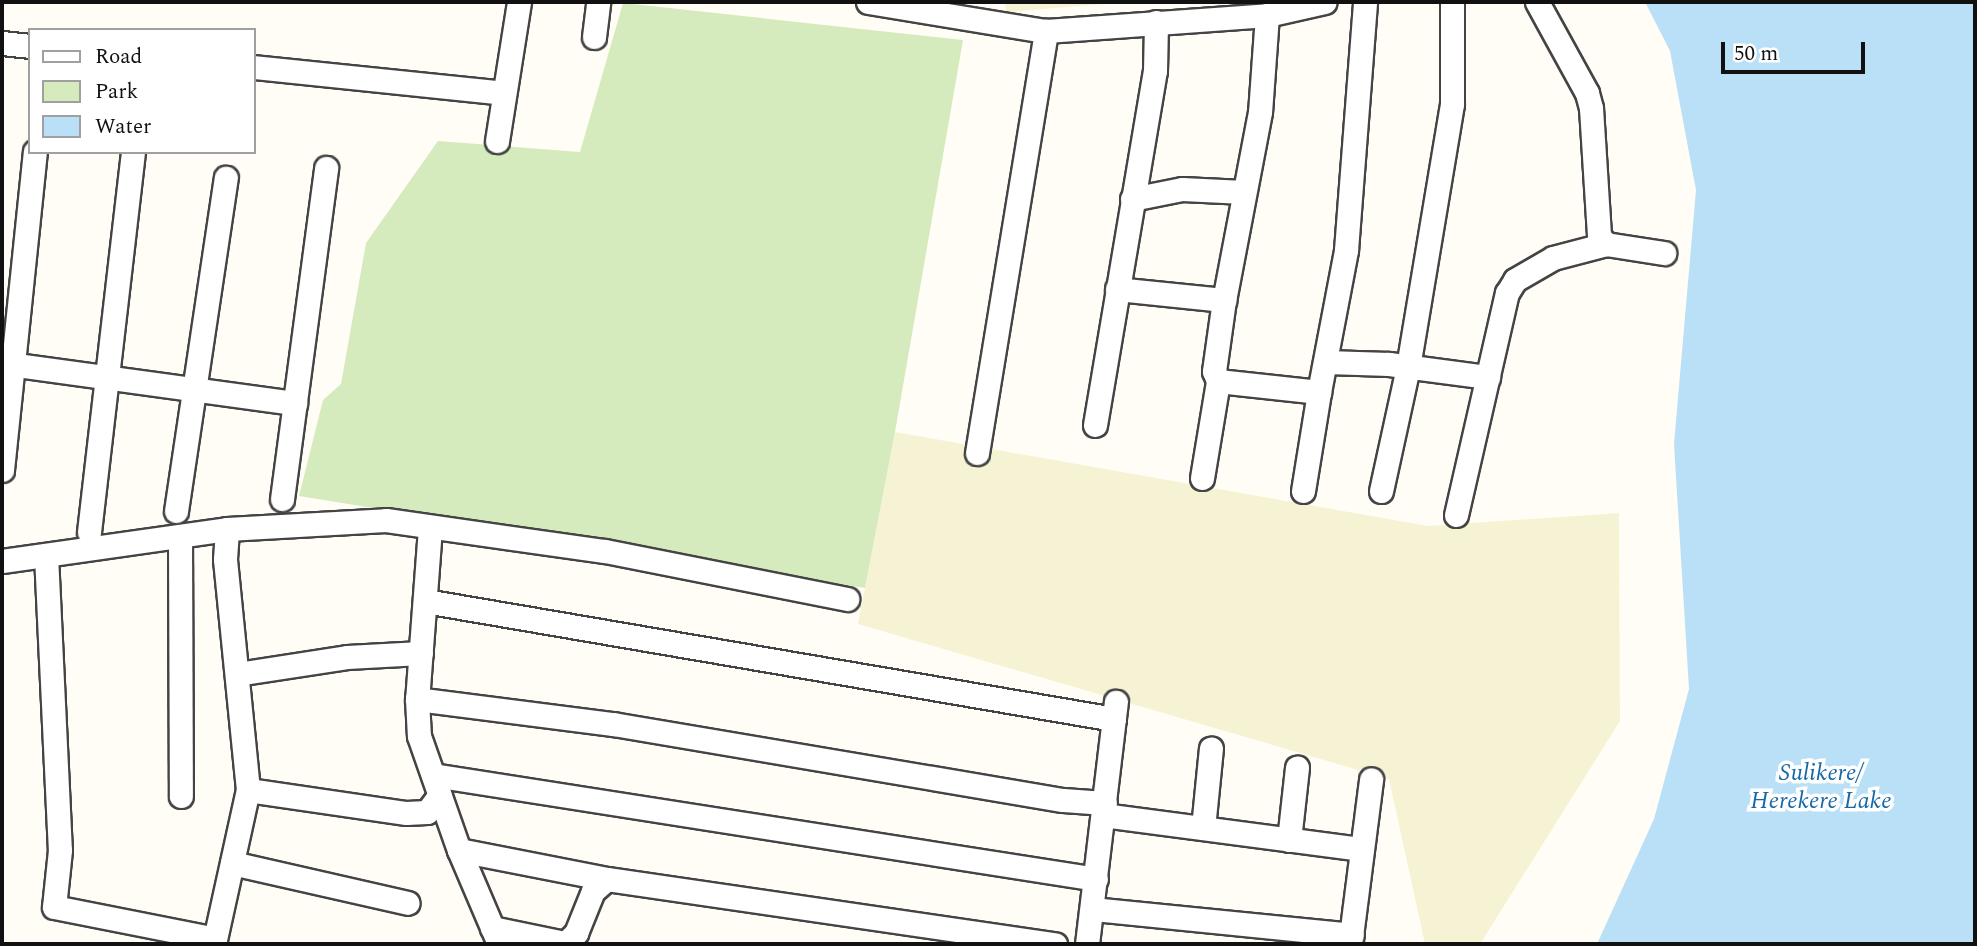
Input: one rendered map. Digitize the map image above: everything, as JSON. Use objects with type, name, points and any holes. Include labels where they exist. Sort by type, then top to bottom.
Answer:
[{"type":"street","points":[[496,141],[519,2]]},
{"type":"street","points":[[594,37],[598,2]]},
{"type":"street","points":[[868,2],[1046,31],[1267,15],[1325,2]]},
{"type":"street","points":[[1303,491],[1346,250],[1365,2]]},
{"type":"street","points":[[1381,491],[1408,368],[1452,104],[1452,2]]},
{"type":"street","points":[[1537,2],[1587,93],[1591,108],[1599,236],[1606,244]]},
{"type":"street","points":[[1202,478],[1219,381],[1214,371],[1224,300],[1260,112],[1267,15]]},
{"type":"street","points":[[1095,425],[1155,71],[1156,22]]},
{"type":"street","points":[[977,453],[1046,31]]},
{"type":"street","points":[[2,43],[28,46]]},
{"type":"street","points":[[256,67],[504,93]]},
{"type":"street","points":[[2,470],[8,364],[35,154]]},
{"type":"street","points":[[89,532],[133,154]]},
{"type":"street","points":[[282,499],[326,168]]},
{"type":"street","points":[[176,511],[226,178]]},
{"type":"street","points":[[1132,199],[1182,189],[1244,192]]},
{"type":"street","points":[[1456,514],[1507,293],[1515,280],[1553,258],[1606,244],[1664,253]]},
{"type":"street","points":[[1117,289],[1224,300]]},
{"type":"street","points":[[1326,362],[1389,364],[1488,377]]},
{"type":"street","points":[[8,364],[295,403]]},
{"type":"street","points":[[1219,381],[1319,392]]},
{"type":"street","points":[[2,561],[228,529],[386,520],[605,551],[847,599]]},
{"type":"street","points":[[430,528],[417,699],[419,736],[459,850],[496,936],[567,944],[576,933],[593,891],[607,879]]},
{"type":"street","points":[[46,555],[60,850],[54,907],[215,942],[248,790],[225,559],[228,529]]},
{"type":"street","points":[[180,536],[181,796]]},
{"type":"street","points":[[425,601],[1115,710],[1087,944]]},
{"type":"street","points":[[237,674],[347,657],[421,653]]},
{"type":"street","points":[[417,699],[613,724],[1063,800],[1203,828],[1362,849]]},
{"type":"street","points":[[1203,828],[1211,748]]},
{"type":"street","points":[[1289,840],[1297,767]]},
{"type":"street","points":[[1093,909],[1351,940],[1371,779]]},
{"type":"street","points":[[248,790],[406,813],[427,812],[436,785]]},
{"type":"street","points":[[436,785],[1096,879]]},
{"type":"street","points":[[459,850],[607,879],[1055,944]]},
{"type":"street","points":[[232,863],[408,903]]},
{"type":"shaded area","points":[[1005,2],[1128,2],[1006,12]]},
{"type":"shaded area","points":[[895,432],[1428,526],[1619,513],[1620,721],[1480,944],[1425,944],[1389,779],[858,624]]},
{"type":"green space","points":[[623,3],[963,40],[865,588],[299,496],[323,400],[341,384],[366,243],[438,141],[580,152]]},
{"type":"water","name":"Sulikere/ Herekere Lake","points":[[1645,2],[1975,2],[1975,944],[1597,944],[1654,819],[1689,689],[1674,444],[1696,190],[1670,51]]}]
